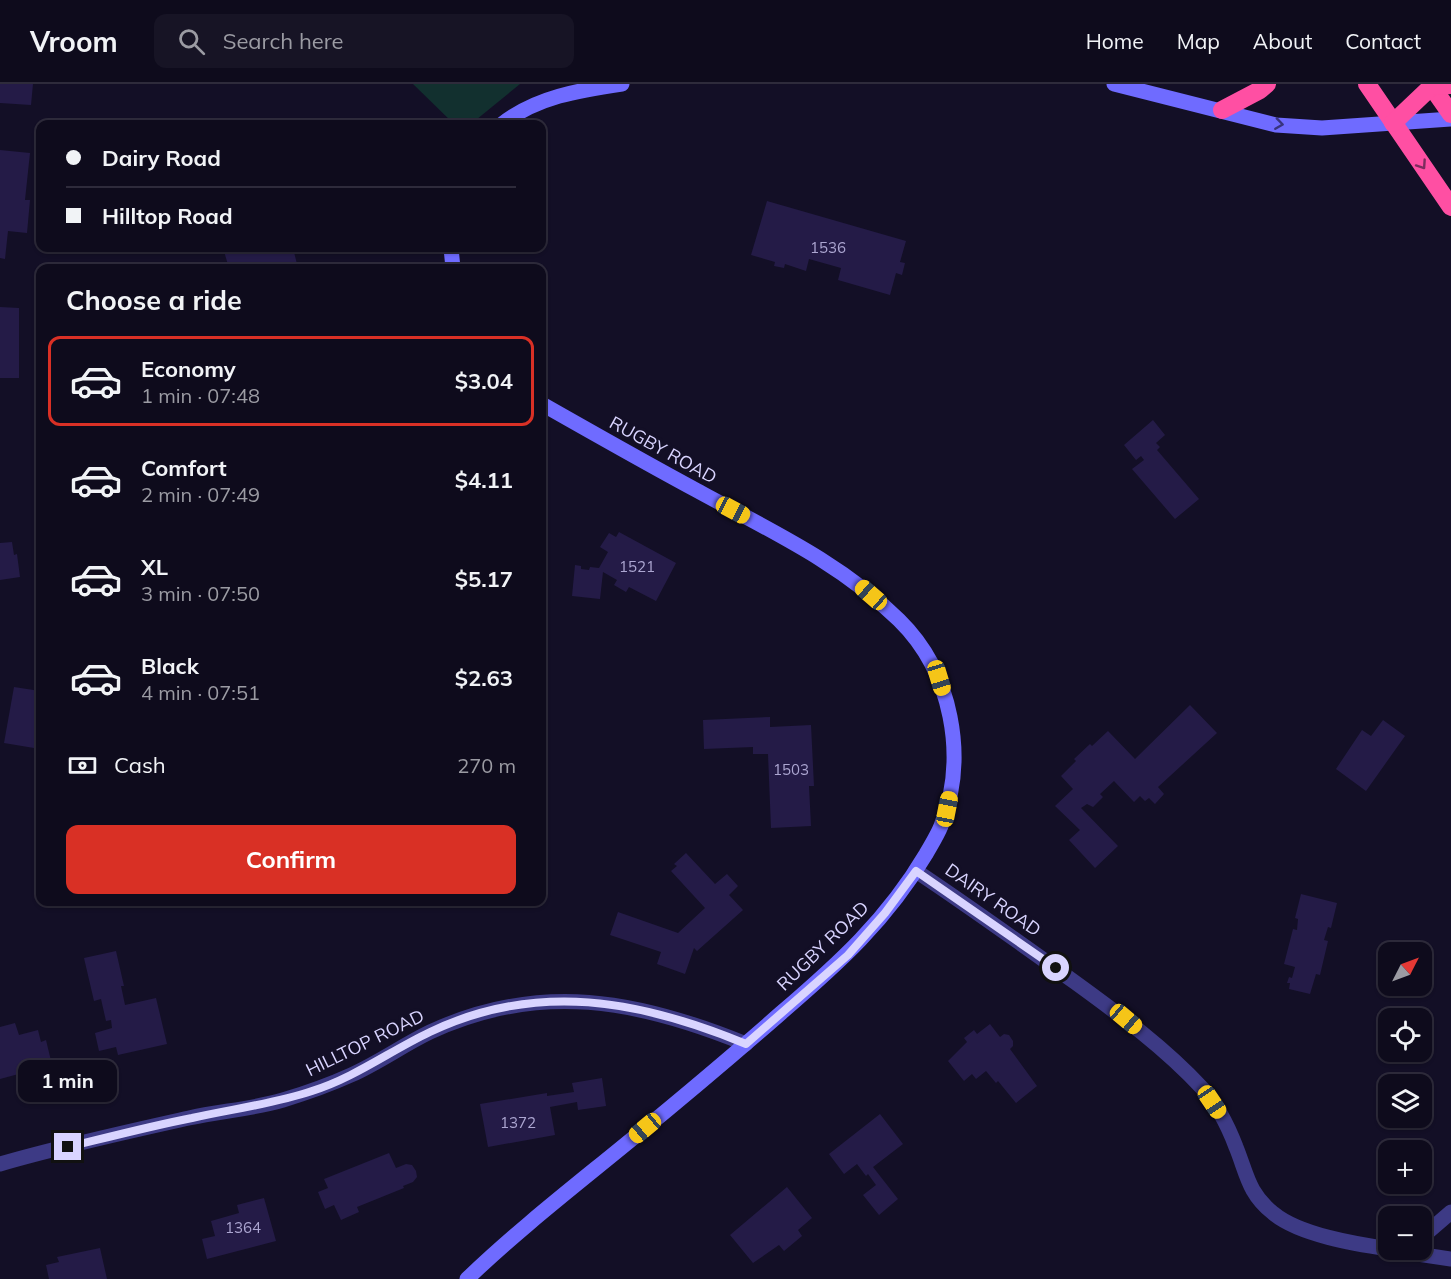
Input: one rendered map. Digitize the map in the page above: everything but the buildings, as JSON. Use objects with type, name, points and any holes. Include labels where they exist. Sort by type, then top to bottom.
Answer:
[{"type":"highway","points":[[1222,110],[1267,84]]},
{"type":"highway","points":[[1366,84],[1451,207]]},
{"type":"highway","points":[[1393,123],[1431,85],[1451,85]]},
{"type":"highway","points":[[1431,85],[1451,117]]},
{"type":"street","points":[[509,120],[540,102],[577,90],[622,84]]},
{"type":"street","points":[[1114,84],[1276,125],[1322,128],[1451,117]]},
{"type":"street","name":"RUGBY ROAD","points":[[467,1279],[568,1190],[746,1044],[848,955],[885,913],[916,871],[940,829],[947,809],[953,776],[954,746],[951,718],[939,678],[918,641],[899,620],[856,583],[810,551],[694,490],[546,406]]},
{"type":"street","name":"DAIRY ROAD","points":[[916,871],[1003,930],[1126,1019],[1176,1062],[1204,1089],[1220,1114],[1236,1147],[1247,1180],[1257,1197],[1273,1214],[1294,1226],[1350,1243],[1378,1247]]},
{"type":"street","name":"HILLTOP ROAD","points":[[0,1164],[190,1118],[275,1102],[314,1090],[352,1074],[429,1032],[464,1018],[509,1006],[546,1000],[600,1003],[653,1012],[705,1027],[746,1044]]},
{"type":"street","points":[[1432,1228],[1451,1212]]},
{"type":"street","name":"DAIRY ROAD","points":[[1432,1256],[1451,1260]]},
{"type":"green space","points":[[413,84],[520,84],[476,120],[450,120]]},
{"type":"route","points":[[68,1147],[190,1118],[275,1102],[314,1090],[352,1074],[429,1032],[464,1018],[509,1006],[546,1000],[600,1003],[653,1012],[705,1027],[746,1044],[848,955],[885,913],[916,871],[1056,968]]}]
